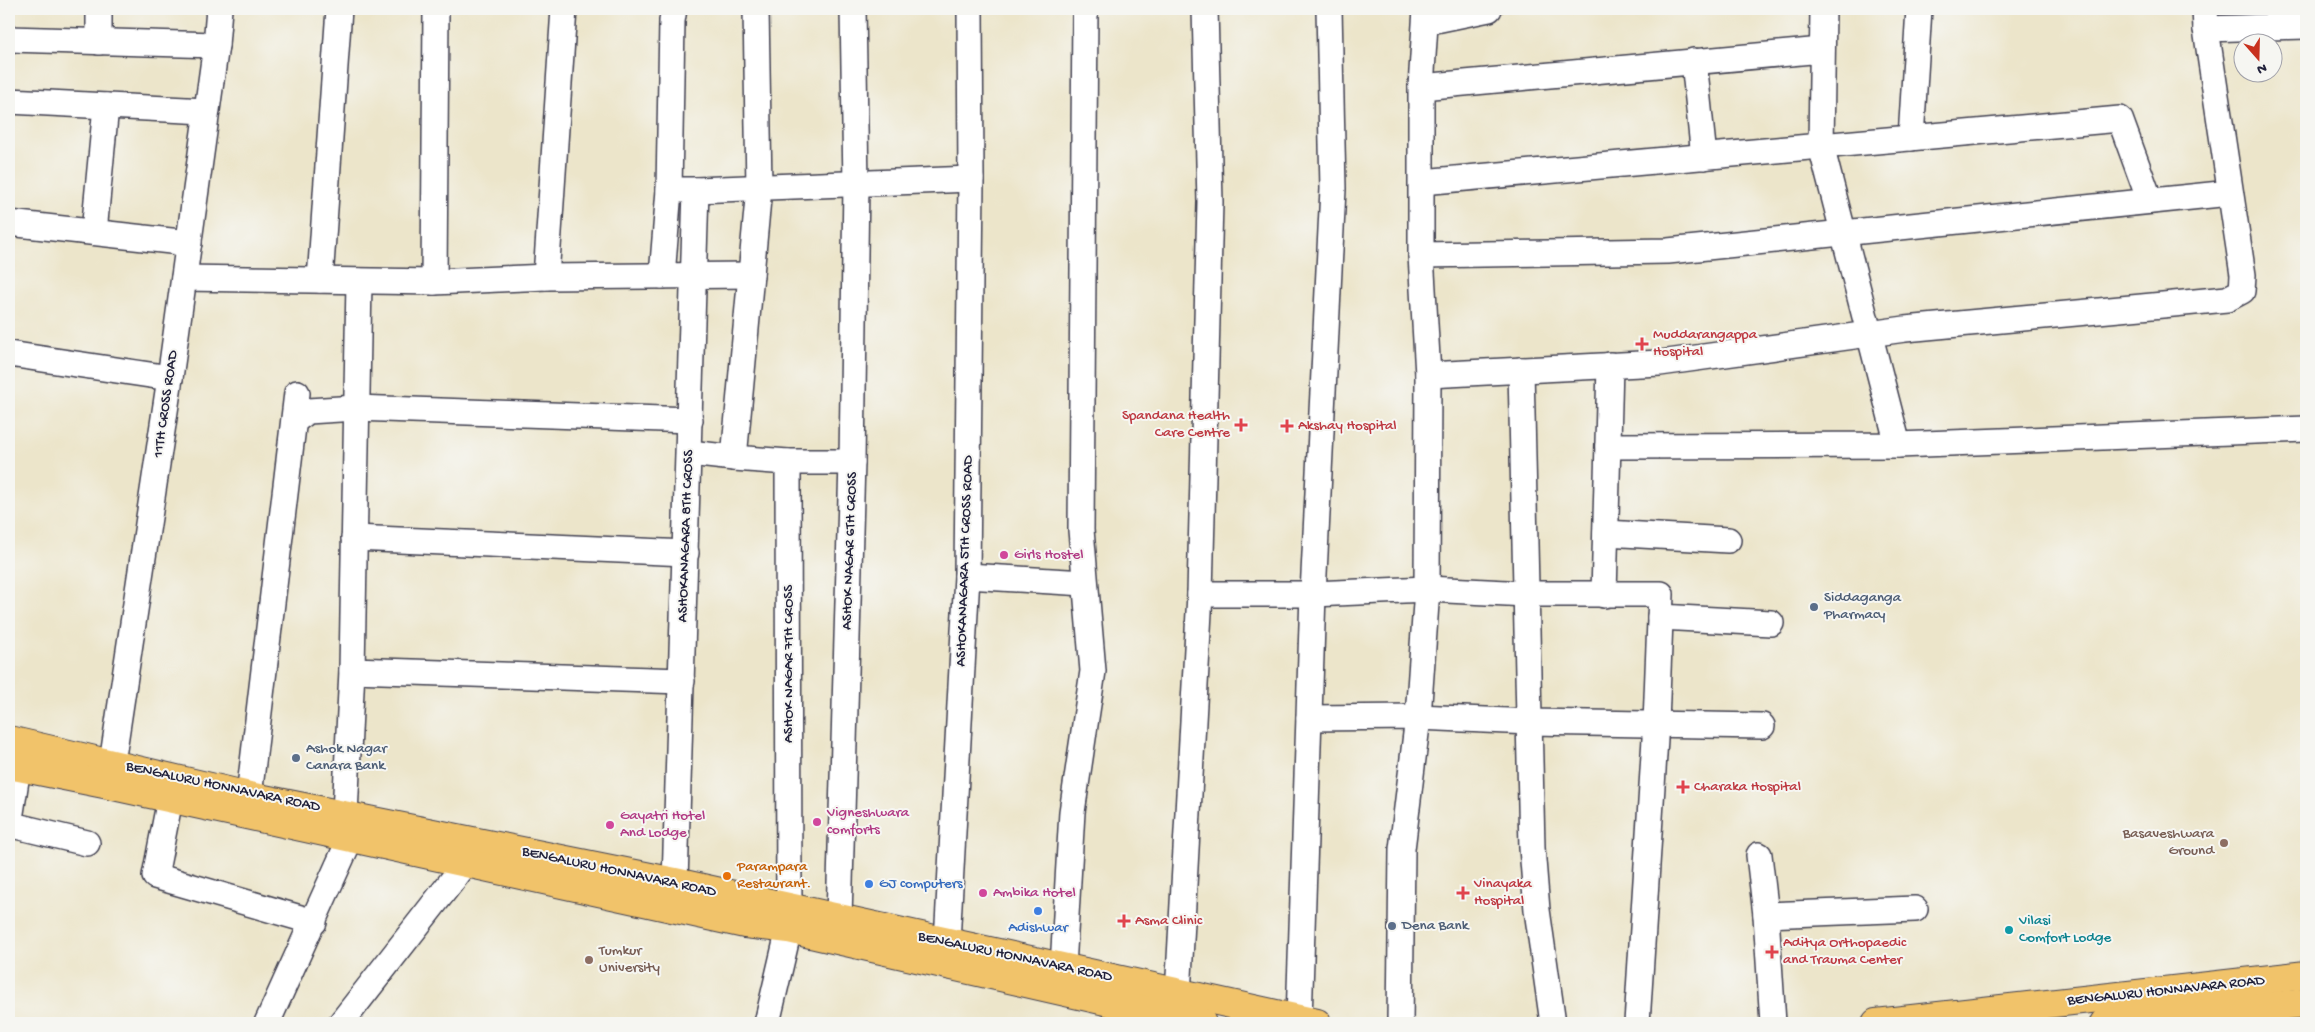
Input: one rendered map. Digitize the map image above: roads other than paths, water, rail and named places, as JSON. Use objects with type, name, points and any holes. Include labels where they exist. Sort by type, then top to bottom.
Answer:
[{"type":"main road","name":"BENGALURU HONNAVARA ROAD","points":[[9,740],[249,796],[466,863],[745,924],[789,918],[838,918],[1063,967],[1183,1014]]},
{"type":"main road","name":"BENGALURU HONNAVARA ROAD","points":[[13,766],[170,799],[348,826],[675,882],[789,918],[1183,1014],[1308,1021]]},
{"type":"main road","name":"BENGALURU HONNAVARA ROAD","points":[[1876,1023],[2306,975]]},
{"type":"main road","name":"BENGALURU HONNAVARA ROAD","points":[[2104,1023],[2306,1003]]},
{"type":"street","points":[[99,9],[99,42]]},
{"type":"street","points":[[9,40],[216,45],[219,9]]},
{"type":"street","points":[[320,280],[339,9]]},
{"type":"street","points":[[434,282],[436,9]]},
{"type":"street","points":[[546,277],[564,9]]},
{"type":"street","points":[[662,276],[669,190],[672,21],[674,9]]},
{"type":"street","points":[[734,458],[759,188],[756,9]]},
{"type":"street","name":"ASHOK NAGAR 6TH CROSS","points":[[838,918],[852,462],[856,184],[853,9]]},
{"type":"street","name":"ASHOKANAGARA 5TH CROSS ROAD","points":[[947,942],[967,576],[971,179],[970,9]]},
{"type":"street","points":[[1063,967],[1072,812],[1093,671],[1081,530],[1086,9]]},
{"type":"street","points":[[1183,1014],[1200,594],[1210,202],[1205,9]]},
{"type":"street","points":[[1308,1021],[1309,718],[1313,594],[1333,190],[1329,9]]},
{"type":"street","points":[[1400,1023],[1402,849],[1418,717],[1427,589],[1428,375],[1421,254],[1421,87],[1426,15],[1489,9]]},
{"type":"street","points":[[1823,9],[1821,146],[1898,445]]},
{"type":"street","points":[[1911,138],[1919,9]]},
{"type":"street","points":[[1428,375],[1660,363],[1906,329],[2227,299],[2242,291],[2243,275],[2205,19],[2306,26]]},
{"type":"street","name":"11TH CROSS ROAD","points":[[112,763],[170,378],[216,45]]},
{"type":"street","points":[[1421,87],[1822,50]]},
{"type":"street","points":[[1694,62],[1704,157]]},
{"type":"street","points":[[9,101],[206,111]]},
{"type":"street","points":[[94,232],[106,106]]},
{"type":"street","points":[[1422,182],[2120,119],[2150,201]]},
{"type":"street","points":[[669,190],[971,179]]},
{"type":"street","name":"ASHOKANAGARA 8TH CROSS","points":[[675,882],[696,190]]},
{"type":"street","points":[[1421,254],[1668,252],[1842,232],[2230,193]]},
{"type":"street","points":[[9,222],[189,243]]},
{"type":"street","points":[[184,278],[434,282],[546,277],[751,275]]},
{"type":"street","points":[[267,1023],[314,922],[348,826],[359,281]]},
{"type":"street","points":[[9,354],[170,378]]},
{"type":"street","points":[[1604,594],[1610,365]]},
{"type":"street","points":[[1521,370],[1534,885],[1553,1023]]},
{"type":"street","points":[[249,796],[297,393]]},
{"type":"street","points":[[294,421],[308,411],[356,408],[690,420]]},
{"type":"street","points":[[1608,446],[1898,445],[2306,429]]},
{"type":"street","points":[[689,452],[788,462],[852,462]]},
{"type":"street","name":"ASHOK NAGAR 7TH CROSS","points":[[767,1023],[789,918],[788,462]]},
{"type":"street","points":[[1606,533],[1728,540]]},
{"type":"street","points":[[354,538],[686,553]]},
{"type":"street","points":[[967,576],[1085,583]]},
{"type":"street","points":[[1200,594],[1313,594],[1427,589],[1527,594],[1661,594],[1656,723],[1637,1023]]},
{"type":"street","points":[[1660,617],[1771,623]]},
{"type":"street","points":[[352,670],[682,681]]},
{"type":"street","points":[[1309,718],[1418,717],[1530,722],[1762,726]]},
{"type":"street","points":[[13,766],[10,819],[12,825],[87,843]]},
{"type":"street","points":[[170,799],[155,876],[314,922]]},
{"type":"street","points":[[1759,856],[1766,915],[1773,1023]]},
{"type":"street","points":[[341,1023],[466,863]]},
{"type":"street","points":[[1766,915],[1915,910]]},
{"type":"place","name":"Muddarangappa Hospital","points":[[1642,344]]},
{"type":"place","name":"Spandana Health Care Centre","points":[[1241,425]]},
{"type":"place","name":"Akshay Hospital","points":[[1287,426]]},
{"type":"place","name":"Girls Hostel","points":[[1004,555]]},
{"type":"place","name":"Siddaganga Pharmacy","points":[[1814,607]]},
{"type":"place","name":"Ashok Nagar Canara Bank","points":[[296,758]]},
{"type":"place","name":"Charaka Hospital","points":[[1683,787]]},
{"type":"place","name":"Vigneshwara comforts","points":[[817,822]]},
{"type":"place","name":"Gayatri Hotel And Lodge","points":[[610,825]]},
{"type":"place","name":"Basaveshwara Ground","points":[[2224,843]]},
{"type":"place","name":"Parampara Restaurant.","points":[[727,876]]},
{"type":"place","name":"GJ computers","points":[[869,884]]},
{"type":"place","name":"Ambika Hotel","points":[[983,893]]},
{"type":"place","name":"Vinayaka Hospital","points":[[1463,893]]},
{"type":"place","name":"Adishwar","points":[[1038,911]]},
{"type":"place","name":"Asma Clinic","points":[[1124,921]]},
{"type":"place","name":"Dena Bank","points":[[1392,926]]},
{"type":"place","name":"Vilasi Comfort Lodge","points":[[2009,930]]},
{"type":"place","name":"Aditya Orthopaedic and Trauma Center","points":[[1772,952]]},
{"type":"place","name":"Tumkur University","points":[[589,960]]}]
